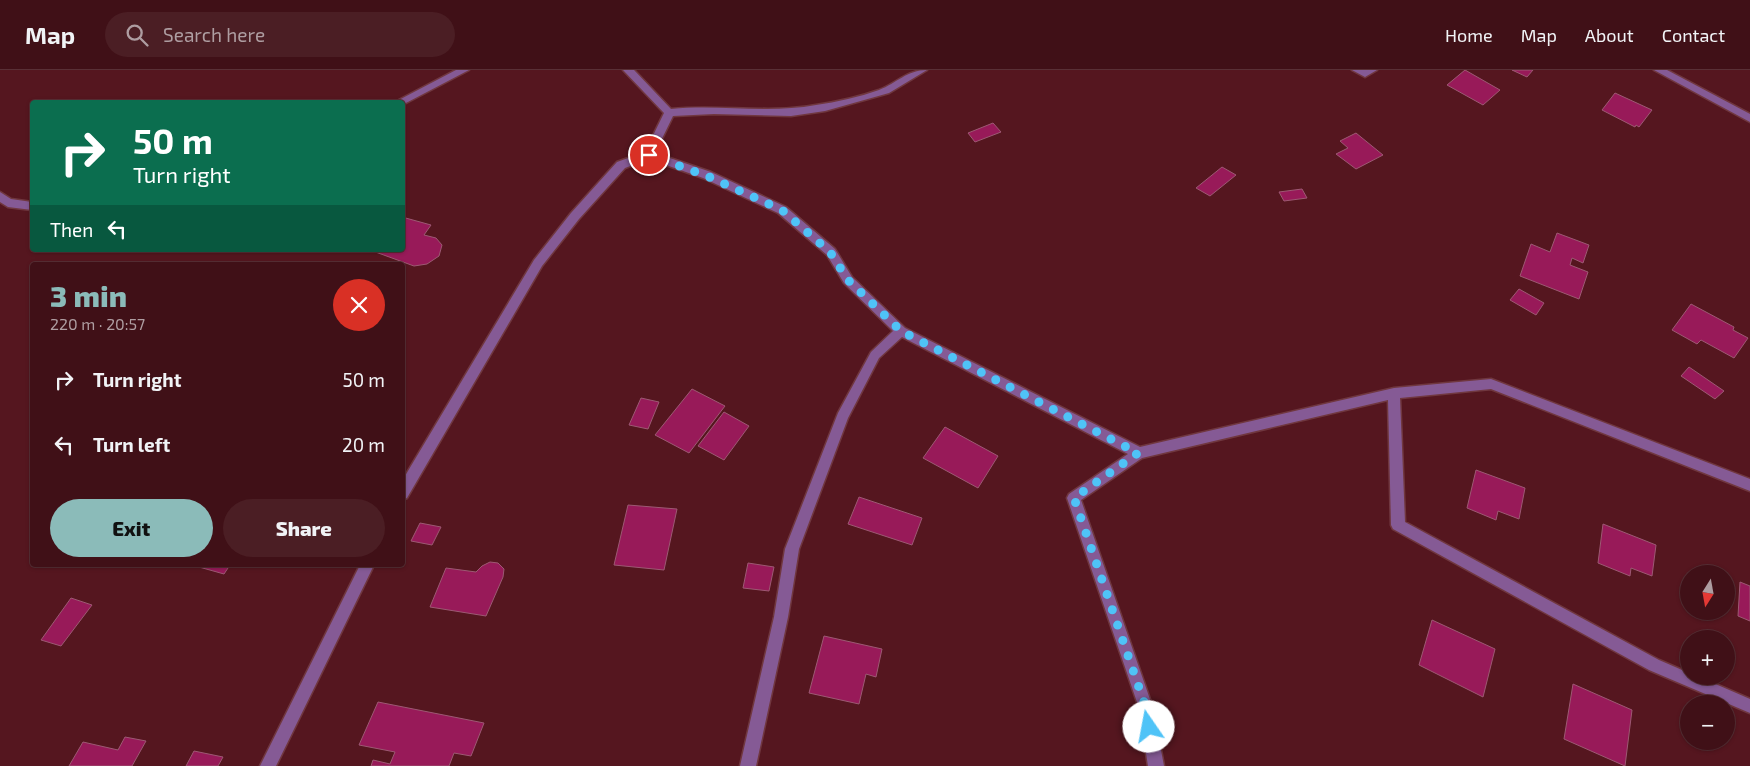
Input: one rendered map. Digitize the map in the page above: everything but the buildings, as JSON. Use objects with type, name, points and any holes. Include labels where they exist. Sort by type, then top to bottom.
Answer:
[{"type":"street","points":[[404,100],[464,70]]},
{"type":"street","points":[[628,70],[655,96],[668,113]]},
{"type":"street","points":[[668,113],[693,109],[728,112],[804,110],[851,102],[884,91],[922,70]]},
{"type":"street","points":[[1357,70],[1365,74],[1372,70]]},
{"type":"street","points":[[1659,70],[1750,118]]},
{"type":"street","points":[[649,155],[668,113]]},
{"type":"street","points":[[405,489],[538,263],[575,216],[621,165],[649,155],[707,176],[782,210],[830,252],[848,280],[901,331],[1138,453]]},
{"type":"street","points":[[0,196],[8,203],[30,206]]},
{"type":"street","points":[[748,766],[781,617],[792,549],[842,417],[875,355],[901,331]]},
{"type":"street","points":[[1156,766],[1146,708],[1074,498],[1138,453],[1394,393],[1491,384],[1750,485]]},
{"type":"street","points":[[1394,393],[1398,525],[1654,665],[1750,706]]},
{"type":"street","points":[[268,766],[366,567]]},
{"type":"route","points":[[649,155],[707,176],[782,210],[830,252],[848,280],[901,331],[1138,453],[1074,498],[1146,708],[1149,727]]}]
